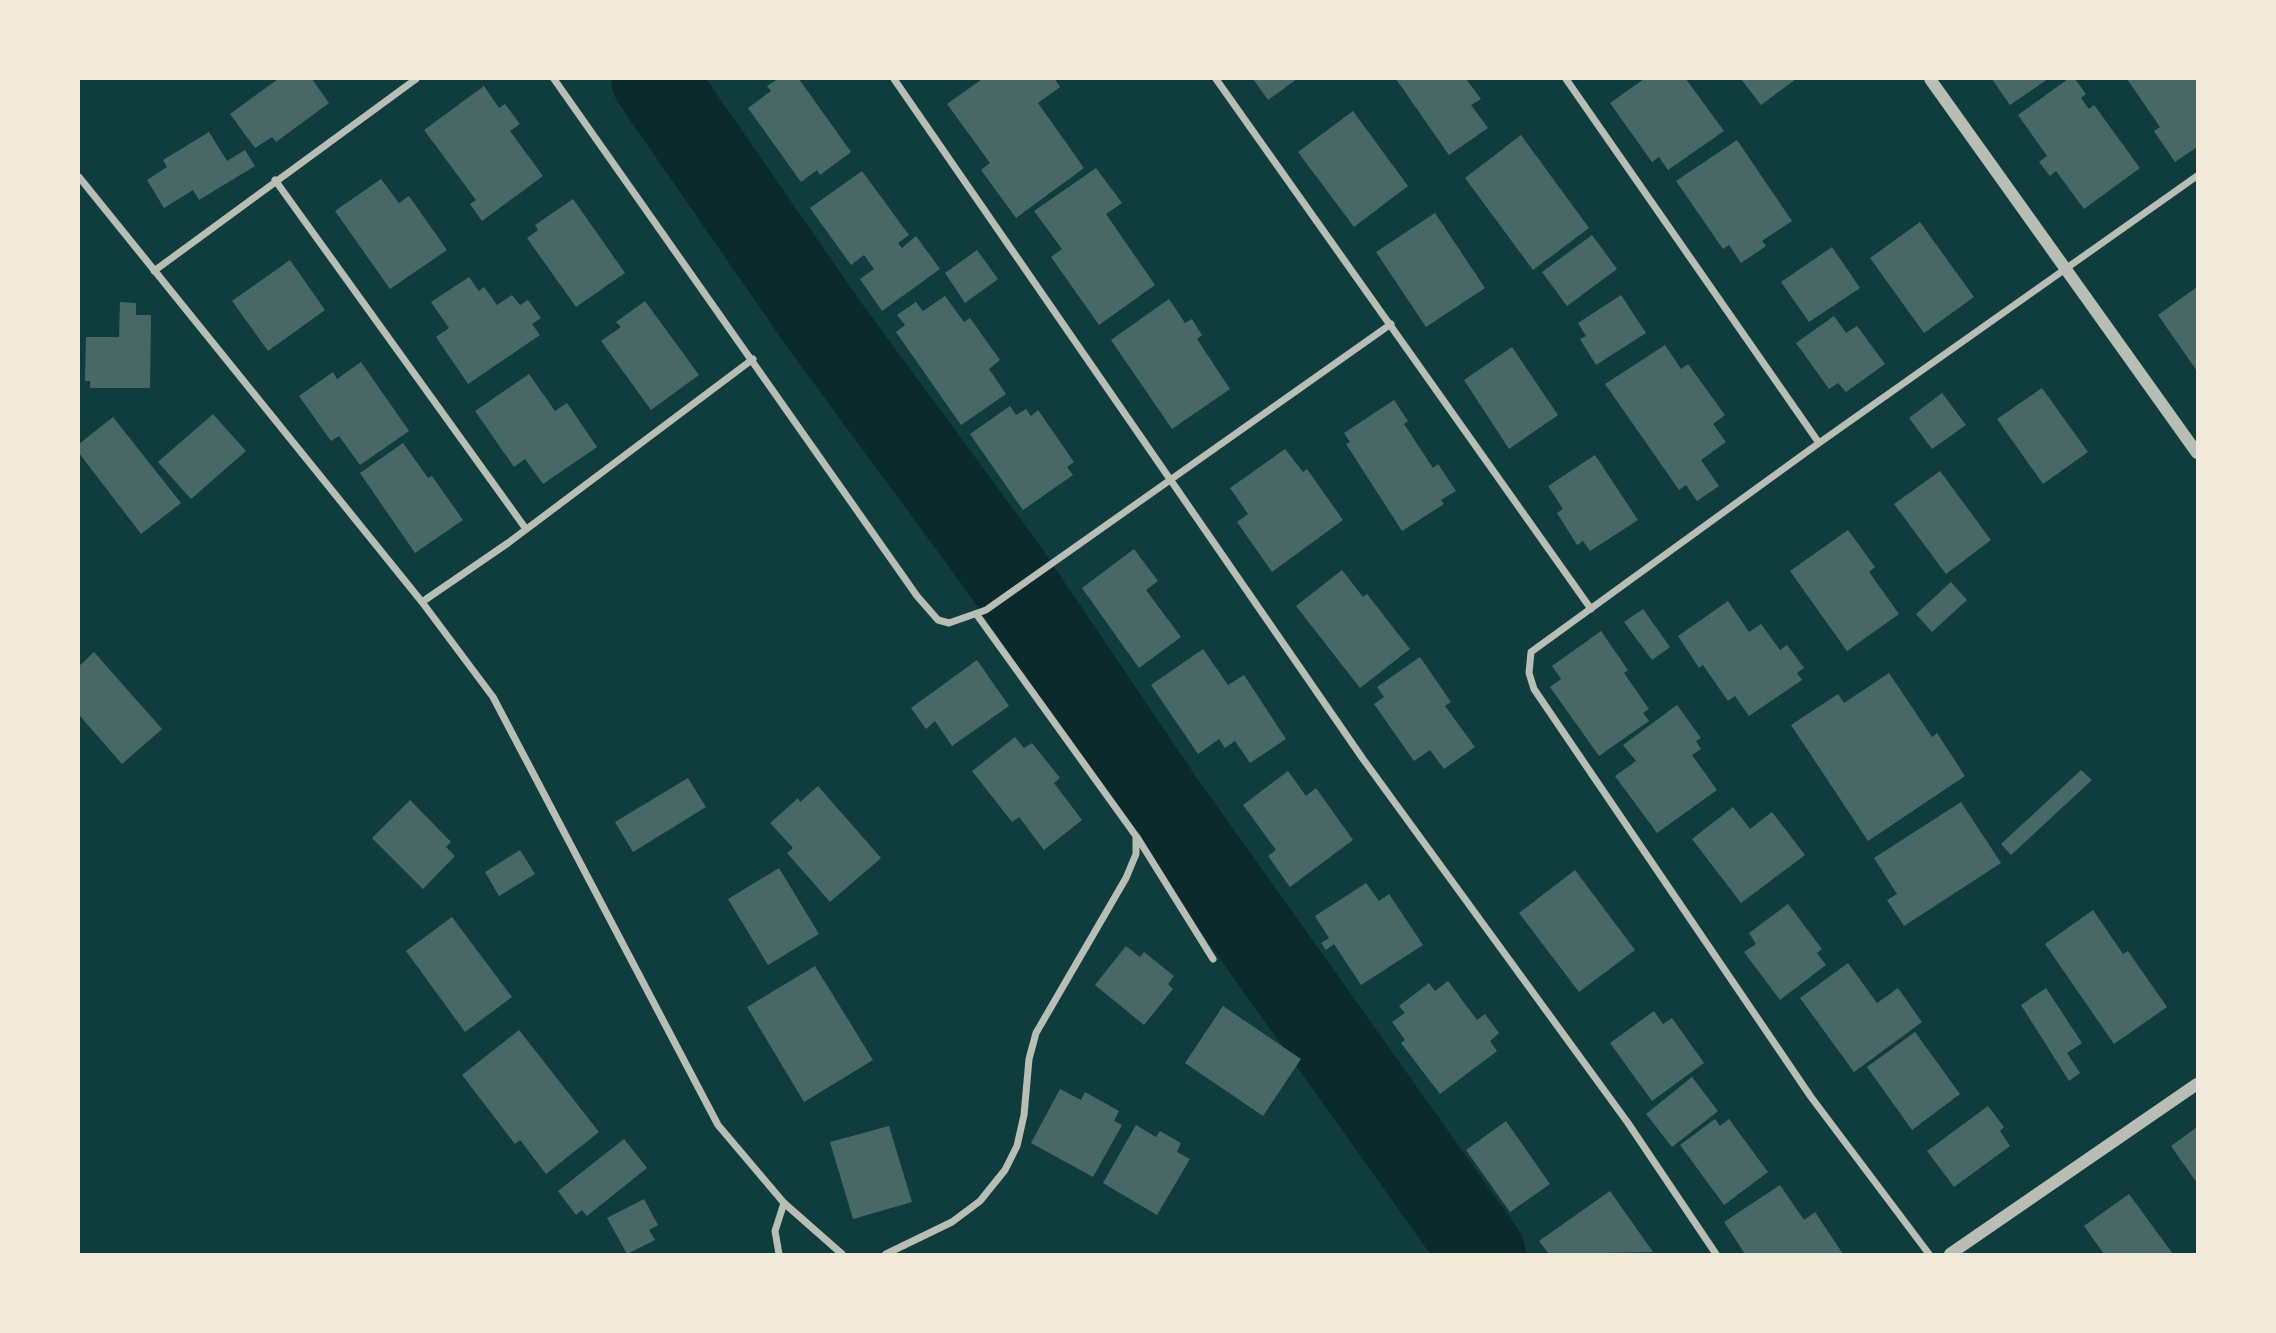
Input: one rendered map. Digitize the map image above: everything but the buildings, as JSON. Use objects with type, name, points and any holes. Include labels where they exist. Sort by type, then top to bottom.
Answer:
[{"type":"street","points":[[154,271],[416,79]]},
{"type":"street","points":[[554,79],[917,596],[938,620],[949,623],[977,615],[1173,481],[1391,324]]},
{"type":"street","points":[[894,79],[1363,759],[1628,1123],[1716,1254]]},
{"type":"street","points":[[1216,79],[1591,609]]},
{"type":"street","points":[[1566,79],[1819,443]]},
{"type":"street","points":[[1930,79],[2197,453]]},
{"type":"street","points":[[1929,1254],[1811,1097],[1534,689],[1529,673],[1531,652],[1819,443],[2197,176]]},
{"type":"street","points":[[79,177],[422,602],[494,697],[718,1125],[784,1203],[842,1254]]},
{"type":"street","points":[[275,180],[526,529]]},
{"type":"street","points":[[422,602],[526,529],[753,359]]},
{"type":"street","points":[[977,615],[1136,836],[1213,959]]},
{"type":"street","points":[[886,1254],[952,1222],[981,1201],[1004,1170],[1017,1146],[1024,1115],[1029,1059],[1036,1033],[1134,864],[1136,836]]},
{"type":"street","points":[[1950,1254],[2197,1084]]},
{"type":"street","points":[[779,1254],[775,1231],[784,1203]]},
{"type":"waterway","points":[[654,79],[825,326],[1001,565],[1162,803],[1483,1254]]}]
